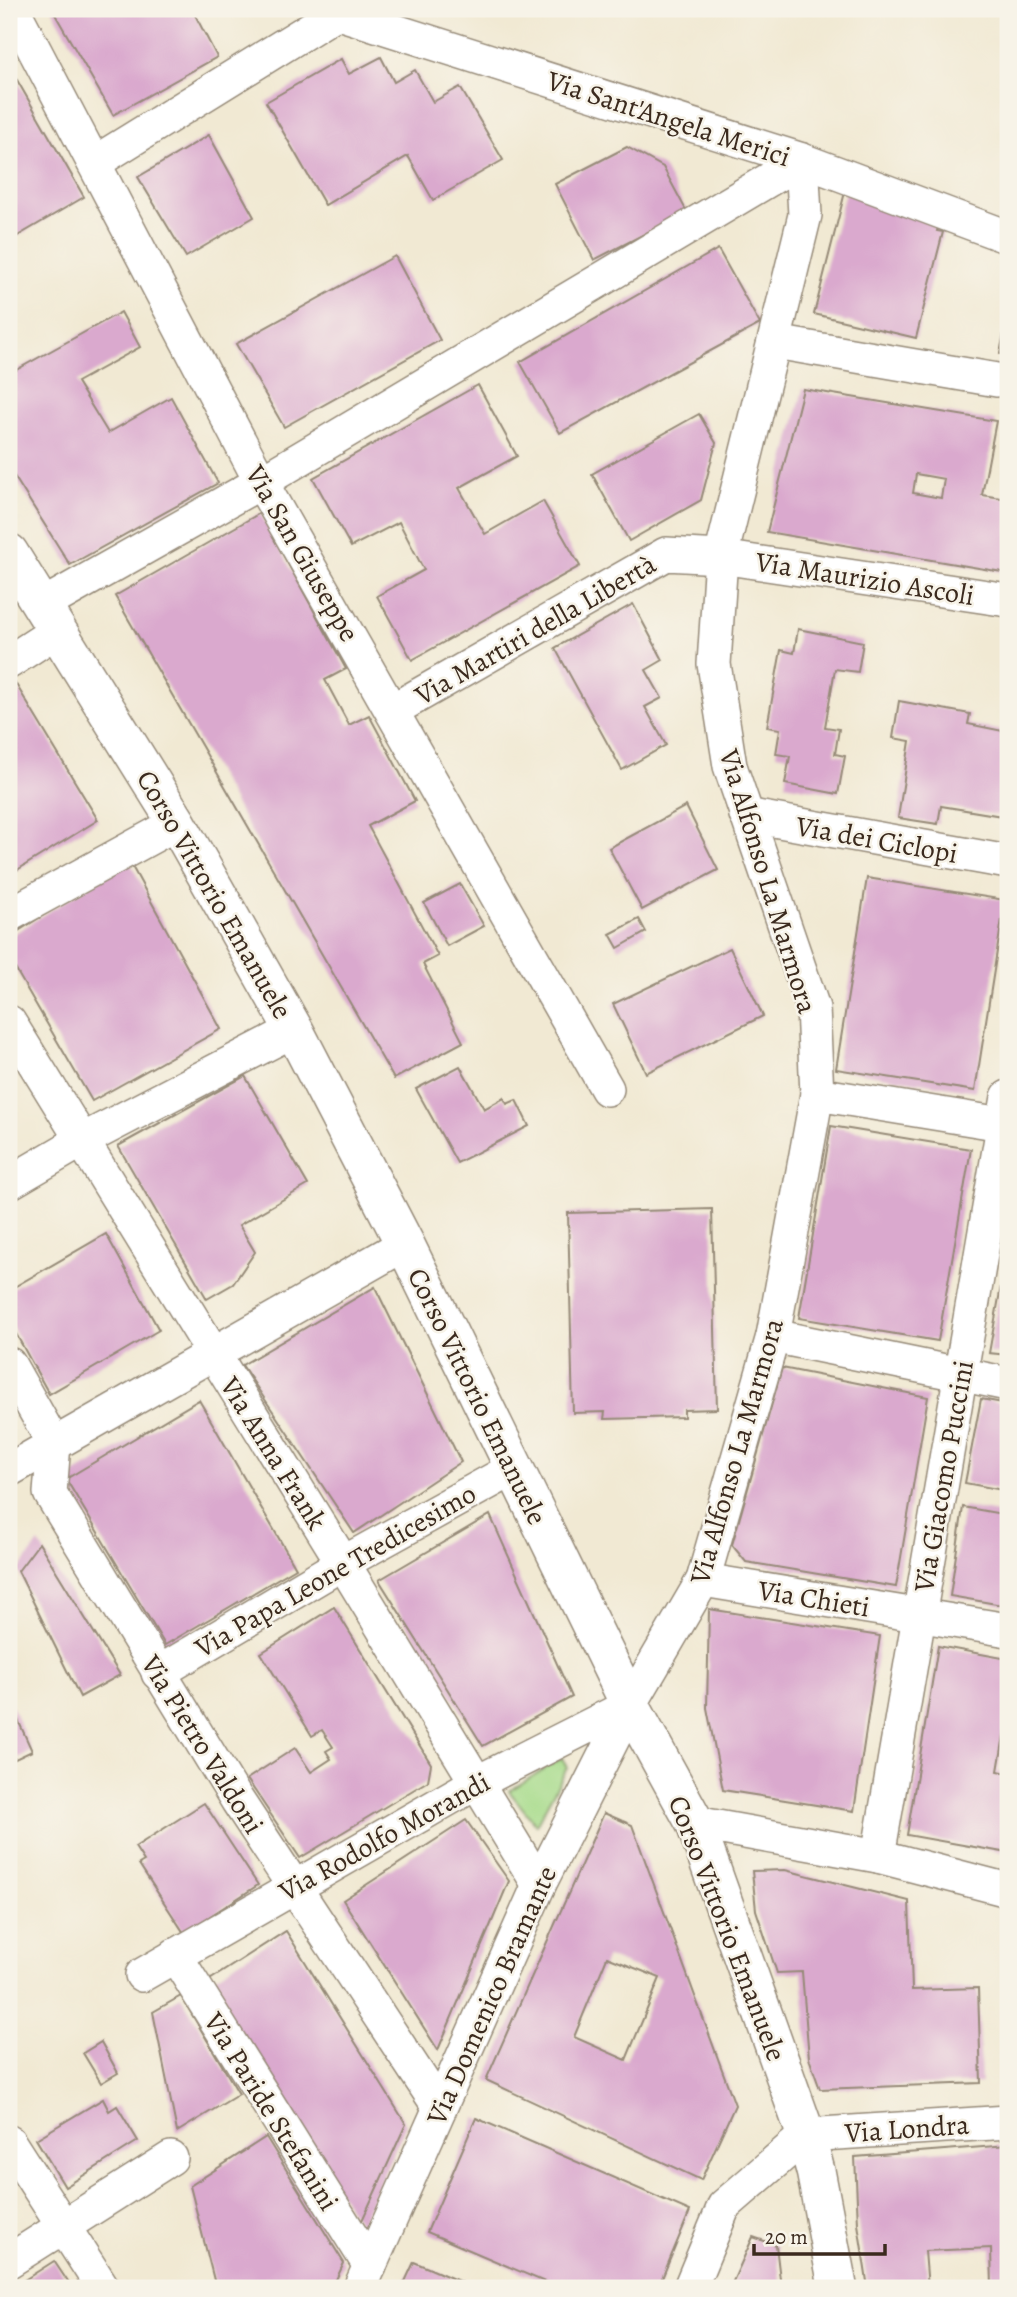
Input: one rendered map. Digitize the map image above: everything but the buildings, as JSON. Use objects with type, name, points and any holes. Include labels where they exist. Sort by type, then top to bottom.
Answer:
[{"type":"main road","name":"Corso Vittorio Emanuele","points":[[9,553],[177,823],[293,1030],[405,1244],[630,1705],[695,1823],[806,2135],[838,2288]]},
{"type":"street","name":"Via San Giuseppe","points":[[13,9],[261,482],[607,1089]]},
{"type":"street","points":[[94,163],[331,11]]},
{"type":"street","name":"Via Sant'Angela Merici","points":[[331,11],[802,160],[1008,237]]},
{"type":"street","points":[[9,662],[50,618],[261,482],[802,160]]},
{"type":"street","name":"Via Alfonso La Marmora","points":[[630,1705],[703,1580],[774,1336],[817,1094],[813,1008],[730,766],[714,664],[721,556],[805,215],[802,160]]},
{"type":"street","points":[[775,342],[997,380]]},
{"type":"street","name":"Via Martiri della Libertà","points":[[393,710],[666,554],[721,556]]},
{"type":"street","name":"Via Maurizio Ascoli","points":[[721,556],[1008,600]]},
{"type":"street","name":"Via dei Ciclopi","points":[[746,815],[1008,862]]},
{"type":"street","points":[[9,915],[177,823]]},
{"type":"street","name":"Via Anna Frank","points":[[9,1022],[539,1885]]},
{"type":"street","points":[[9,1183],[81,1141],[293,1030]]},
{"type":"street","points":[[817,1094],[1007,1116]]},
{"type":"street","name":"Via Giacomo Puccini","points":[[878,1856],[1007,1116]]},
{"type":"street","points":[[9,1470],[405,1244]]},
{"type":"street","points":[[774,1336],[1008,1384]]},
{"type":"street","points":[[9,1364],[54,1444]]},
{"type":"street","name":"Via Pietro Valdoni","points":[[54,1444],[50,1493],[292,1887],[440,2108]]},
{"type":"street","name":"Via Papa Leone Tredicesimo","points":[[158,1672],[343,1563],[513,1469]]},
{"type":"street","name":"Via Chieti","points":[[703,1580],[1008,1630]]},
{"type":"street","name":"Via Rodolfo Morandi","points":[[142,1975],[477,1783],[630,1705]]},
{"type":"street","name":"Via Domenico Bramante","points":[[365,2277],[539,1885],[630,1705]]},
{"type":"street","points":[[695,1823],[878,1856],[1008,1890]]},
{"type":"street","name":"Via Paride Stefanini","points":[[175,1955],[365,2277]]},
{"type":"street","name":"Via Londra","points":[[806,2135],[1008,2122]]},
{"type":"street","points":[[690,2288],[724,2206],[806,2135]]},
{"type":"street","points":[[9,2142],[103,2288]]},
{"type":"street","points":[[9,2261],[172,2158]]},
{"type":"green space","points":[[562,1758],[567,1768],[536,1825],[509,1791]]}]
